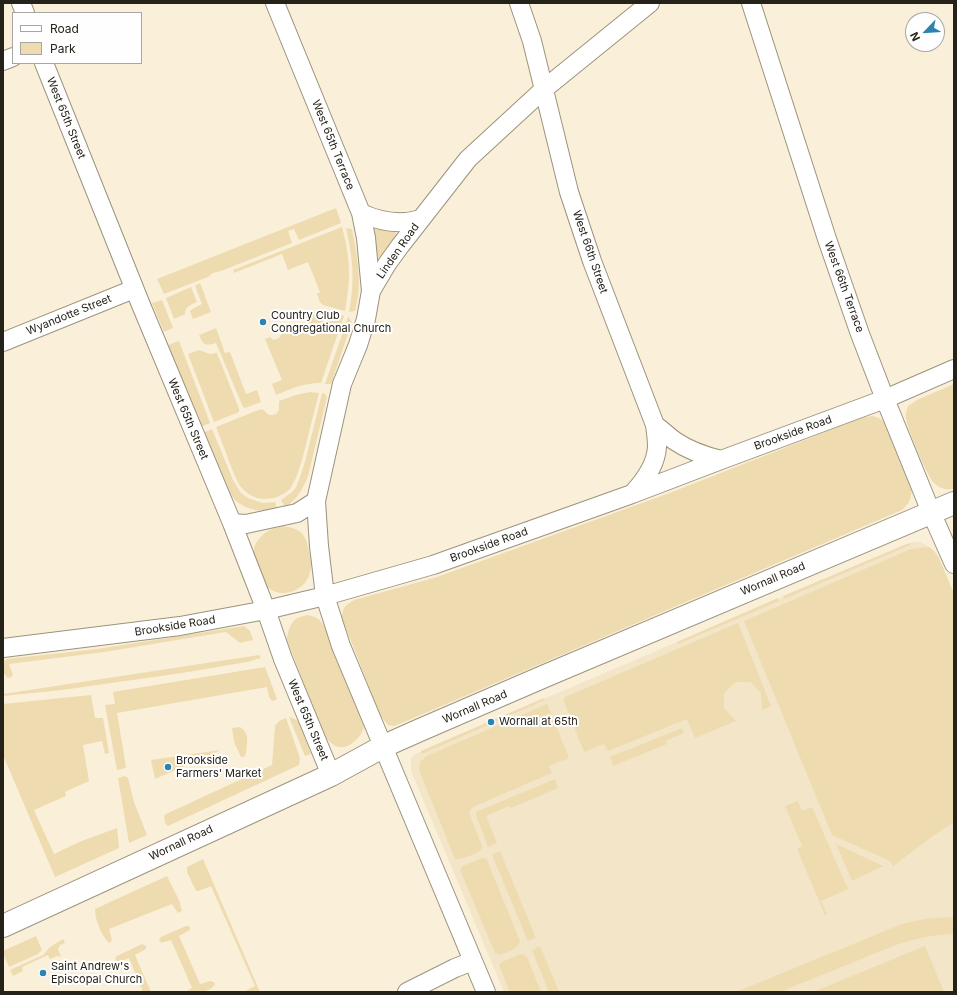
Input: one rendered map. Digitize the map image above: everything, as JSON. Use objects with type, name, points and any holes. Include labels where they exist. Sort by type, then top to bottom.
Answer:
[{"type":"main road","name":"Wornall Road","points":[[3,926],[331,775],[384,746],[545,676],[954,503]]},
{"type":"street","name":"West 65th Terrace","points":[[275,3],[361,213],[366,238],[371,292]]},
{"type":"street","name":"West 66th Street","points":[[519,3],[532,40],[569,192],[592,261],[655,425],[657,447],[654,461],[648,473],[632,494]]},
{"type":"street","name":"Linden Road","points":[[316,501],[342,384],[366,320],[371,292],[387,264],[468,158],[544,89],[650,3]]},
{"type":"street","name":"West 66th Terrace","points":[[751,3],[827,239],[884,400],[954,564]]},
{"type":"street","name":"West 65th Street","points":[[44,64],[134,289],[232,523],[288,671],[331,775]]},
{"type":"street","points":[[361,213],[375,219],[392,221],[405,222],[421,219]]},
{"type":"street","name":"Wyandotte Street","points":[[3,342],[134,289]]},
{"type":"street","name":"Brookside Road","points":[[3,648],[180,626],[266,610],[325,596],[433,565],[632,494],[884,400],[954,370]]},
{"type":"street","points":[[655,425],[676,441],[692,450],[721,460]]},
{"type":"street","points":[[232,523],[246,524],[297,513],[316,501],[319,546],[325,596],[342,646],[486,992]]},
{"type":"street","points":[[407,992],[455,968],[473,961]]},
{"type":"shaded area","points":[[913,542],[920,542],[934,551],[939,558],[954,594],[954,992],[504,992],[411,771],[411,758],[417,753]]},
{"type":"green space","points":[[336,208],[341,223],[299,240],[294,229],[288,231],[292,243],[213,273],[208,277],[164,294],[157,279]]},
{"type":"green space","points":[[342,227],[349,267],[345,311],[323,305],[320,302],[317,294],[320,292],[308,262],[288,270],[282,254],[234,273],[233,270]]},
{"type":"green space","points":[[346,228],[352,229],[359,280],[359,291],[355,311],[349,312],[353,280]]},
{"type":"green space","points":[[377,228],[395,230],[396,232],[382,256],[379,257],[377,254],[373,230]]},
{"type":"green space","points":[[200,283],[211,312],[193,319],[190,311],[202,304],[195,286]]},
{"type":"green space","points":[[191,287],[197,302],[187,307],[185,314],[174,319],[166,298]]},
{"type":"green space","points":[[162,300],[173,328],[164,332],[152,303]]},
{"type":"green space","points":[[320,310],[344,316],[321,383],[303,385],[276,395],[272,384],[282,380],[265,339],[270,337],[275,340],[280,337],[282,333],[290,330],[292,335],[310,328],[305,315]]},
{"type":"green space","points":[[348,317],[352,322],[331,384],[325,384]]},
{"type":"green space","points":[[216,328],[225,353],[230,352],[246,394],[257,390],[261,402],[245,408],[243,407],[216,343],[207,345],[202,341],[199,335]]},
{"type":"green space","points":[[179,341],[210,423],[201,427],[168,345]]},
{"type":"green space","points":[[199,350],[210,354],[217,353],[239,412],[214,422],[188,354]]},
{"type":"green space","points":[[954,384],[954,489],[944,489],[934,483],[922,462],[913,441],[906,415],[908,406],[917,400]]},
{"type":"green space","points":[[310,392],[319,393],[302,460],[296,478],[290,489],[275,498],[263,499],[250,495],[240,486],[234,474],[216,427],[261,409],[269,415],[276,414],[279,410],[279,401]]},
{"type":"green space","points":[[322,393],[327,397],[308,476],[299,494],[285,507],[281,500],[292,492],[299,480],[305,462]]},
{"type":"green space","points":[[873,416],[881,419],[886,425],[912,490],[907,505],[902,510],[394,726],[388,725],[380,715],[342,618],[343,611],[349,603],[354,600],[437,577],[667,494],[851,422]]},
{"type":"green space","points":[[212,429],[233,480],[241,493],[248,498],[262,503],[275,502],[278,510],[263,511],[249,508],[236,501],[231,496],[203,433]]},
{"type":"green space","points":[[281,526],[295,529],[303,535],[307,544],[311,564],[308,578],[302,586],[288,593],[279,593],[269,588],[265,584],[258,570],[254,551],[256,543],[262,535],[271,529]]},
{"type":"green space","points":[[910,543],[910,545],[784,599],[783,596]]},
{"type":"green space","points":[[929,547],[939,558],[954,594],[954,822],[893,866],[890,861],[832,835],[744,621],[911,549]]},
{"type":"green space","points":[[778,598],[779,601],[678,644],[677,642]]},
{"type":"green space","points":[[307,615],[318,619],[326,629],[362,716],[364,725],[363,730],[355,741],[347,746],[339,747],[331,743],[324,736],[287,640],[288,631],[292,623],[297,618]]},
{"type":"green space","points":[[738,623],[771,706],[762,710],[761,693],[751,682],[736,682],[724,693],[724,708],[736,721],[695,738],[687,719],[608,751],[604,744],[584,752],[564,702],[565,697]]},
{"type":"green space","points":[[244,626],[250,631],[253,640],[240,643],[226,632],[104,652],[9,664],[13,675],[10,678],[3,672],[3,662],[7,659],[97,649]]},
{"type":"green space","points":[[259,655],[261,658],[247,662],[182,673],[62,690],[3,696],[3,694]]},
{"type":"green space","points":[[265,667],[277,699],[273,701],[269,697],[267,687],[117,713],[126,767],[117,770],[105,705],[115,704],[113,692]]},
{"type":"green space","points":[[91,695],[95,718],[103,718],[109,753],[105,754],[102,741],[83,745],[89,781],[65,792],[66,796],[34,810],[54,854],[79,842],[117,828],[119,848],[55,877],[3,755],[3,704]]},
{"type":"green space","points":[[544,698],[545,700],[422,754],[421,751]]},
{"type":"green space","points":[[547,704],[569,758],[549,766],[552,773],[472,808],[470,811],[470,816],[482,848],[473,855],[461,859],[455,859],[419,770],[421,761],[429,755]]},
{"type":"green space","points":[[289,717],[299,722],[311,754],[305,756]]},
{"type":"green space","points":[[286,718],[300,758],[299,765],[168,826],[165,823],[164,816],[166,814],[272,765],[275,726],[279,721]]},
{"type":"green space","points":[[240,727],[247,735],[246,753],[243,757],[241,757],[234,742],[232,728]]},
{"type":"green space","points":[[682,728],[684,733],[665,741],[667,744],[613,766],[610,757]]},
{"type":"green space","points":[[221,750],[155,779],[151,760]]},
{"type":"green space","points":[[125,776],[128,778],[134,802],[147,835],[129,843],[118,778]]},
{"type":"green space","points":[[555,779],[558,788],[511,808],[509,806],[486,816],[497,843],[488,847],[476,812]]},
{"type":"green space","points":[[798,801],[802,811],[812,807],[848,889],[821,901],[827,914],[826,915],[797,849],[802,846],[785,806]]},
{"type":"green space","points":[[836,844],[883,866],[852,881]]},
{"type":"green space","points":[[500,851],[536,938],[528,941],[492,855]]},
{"type":"green space","points":[[482,858],[487,860],[520,941],[515,948],[500,955],[495,953],[460,870],[463,866]]},
{"type":"green space","points":[[203,859],[260,992],[243,992],[255,986],[211,886],[196,891],[187,872],[187,867]]},
{"type":"green space","points":[[167,876],[179,900],[182,911],[178,913],[172,904],[109,929],[112,940],[110,943],[108,942],[99,927],[95,909]]},
{"type":"green space","points":[[954,917],[954,934],[924,937],[896,945],[780,992],[736,992],[902,924],[924,919]]},
{"type":"green space","points":[[186,926],[190,927],[190,930],[179,936],[200,984],[210,981],[214,982],[215,984],[206,991],[185,992],[192,988],[171,940],[161,943],[159,939]]},
{"type":"green space","points":[[36,936],[42,950],[38,954],[9,967],[3,951]]},
{"type":"green space","points":[[63,939],[65,943],[60,945],[58,949],[61,957],[57,956],[50,959],[48,955],[22,967],[23,971],[13,976],[10,970],[43,955],[50,947]]},
{"type":"green space","points":[[142,944],[146,946],[146,949],[135,955],[151,992],[143,992],[129,958],[119,962],[115,958]]},
{"type":"green space","points":[[540,946],[559,992],[549,992],[532,950]]},
{"type":"green space","points":[[925,946],[944,992],[813,992]]},
{"type":"green space","points":[[520,954],[527,957],[541,992],[510,992],[499,965],[502,962]]},
{"type":"place","name":"Country Club Congregational Church","points":[[263,322]]},
{"type":"place","name":"Wornall at 65th","points":[[491,722]]},
{"type":"place","name":"Brookside Farmers' Market","points":[[168,767]]},
{"type":"place","name":"Saint Andrew's Episcopal Church","points":[[43,973]]}]
